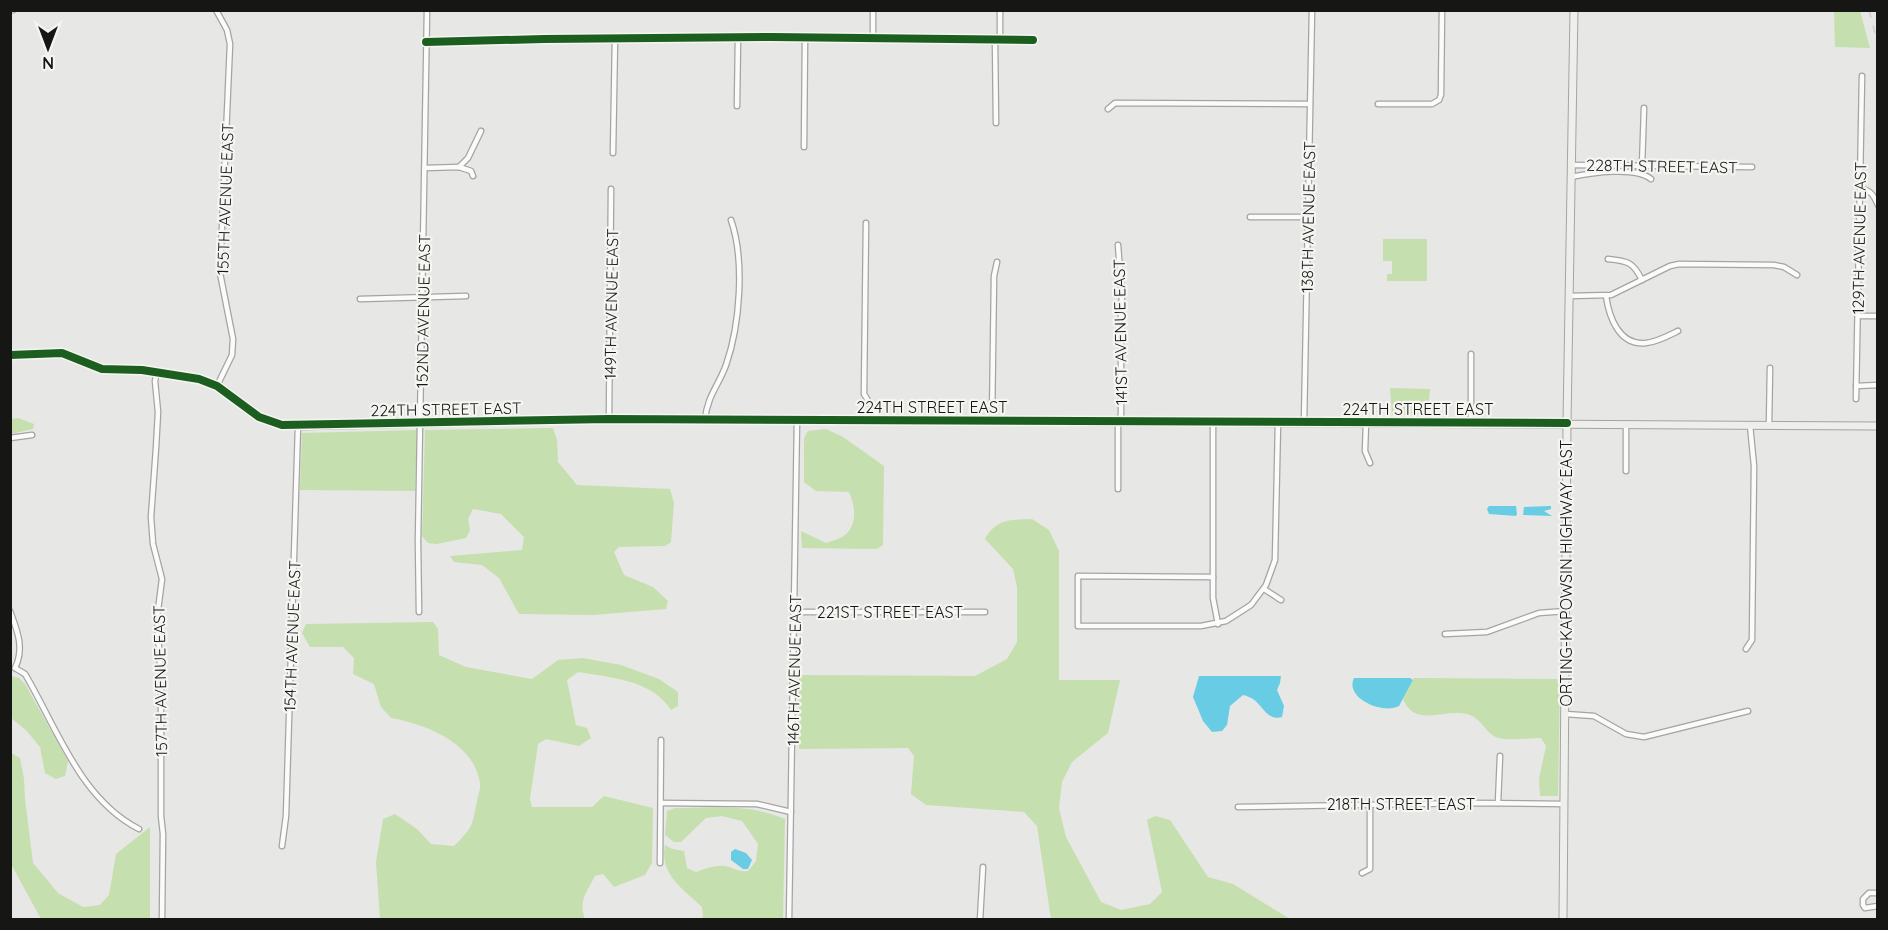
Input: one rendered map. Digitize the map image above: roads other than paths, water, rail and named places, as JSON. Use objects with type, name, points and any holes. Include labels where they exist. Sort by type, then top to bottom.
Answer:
[{"type":"street","name":"155TH AVENUE EAST","points":[[216,10],[227,30],[230,44],[220,273],[233,339],[232,355],[217,386]]},
{"type":"street","name":"152ND AVENUE EAST","points":[[419,612],[427,10]]},
{"type":"street","points":[[873,10],[873,38]]},
{"type":"street","points":[[996,123],[1000,10]]},
{"type":"street","name":"138TH AVENUE EAST","points":[[1304,423],[1312,10]]},
{"type":"street","points":[[1378,104],[1432,104],[1439,100],[1441,95],[1442,10]]},
{"type":"street","name":"ORTING-KAPOWSIN HIGHWAY EAST","points":[[1563,920],[1567,423],[1574,10]]},
{"type":"street","points":[[426,42],[615,38],[1033,40]]},
{"type":"street","points":[[614,153],[615,38]]},
{"type":"street","points":[[737,106],[738,38]]},
{"type":"street","points":[[804,147],[805,38]]},
{"type":"street","name":"129TH AVENUE EAST","points":[[1856,399],[1863,76]]},
{"type":"street","points":[[1108,109],[1115,103],[1310,104]]},
{"type":"street","points":[[1642,166],[1644,108]]},
{"type":"street","points":[[459,167],[467,161],[481,131]]},
{"type":"street","points":[[425,168],[459,167],[472,174],[472,164],[467,161]]},
{"type":"street","name":"228TH STREET EAST","points":[[1571,165],[1752,167]]},
{"type":"street","points":[[1571,177],[1597,173],[1626,173],[1643,174],[1651,179]]},
{"type":"street","name":"149TH AVENUE EAST","points":[[609,419],[611,189]]},
{"type":"street","points":[[1861,189],[1869,191],[1878,205]]},
{"type":"street","points":[[1250,217],[1308,217]]},
{"type":"street","points":[[705,420],[709,399],[723,372],[737,327],[738,246],[731,220]]},
{"type":"street","points":[[866,223],[864,394],[880,420]]},
{"type":"street","name":"141ST AVENUE EAST","points":[[1118,245],[1122,297],[1118,489]]},
{"type":"street","points":[[1608,259],[1633,264],[1642,280]]},
{"type":"street","points":[[992,421],[994,276],[998,262]]},
{"type":"street","points":[[1569,296],[1606,296],[1679,264],[1779,266],[1797,275]]},
{"type":"street","points":[[360,299],[466,296]]},
{"type":"street","points":[[1606,296],[1612,323],[1620,332],[1635,342],[1650,342],[1678,331]]},
{"type":"street","points":[[1858,316],[1878,316]]},
{"type":"street","points":[[10,355],[62,352],[102,369],[134,369],[199,379],[217,386],[264,420],[298,426]]},
{"type":"street","points":[[1471,423],[1472,354]]},
{"type":"street","points":[[1769,425],[1770,368]]},
{"type":"street","name":"157TH AVENUE EAST","points":[[157,372],[155,381],[158,412],[151,517],[153,544],[162,579],[157,618],[161,680],[162,920]]},
{"type":"street","points":[[1856,386],[1878,385]]},
{"type":"street","name":"224TH STREET EAST","points":[[298,426],[609,419],[1878,426]]},
{"type":"street","name":"146TH AVENUE EAST","points":[[789,920],[797,420]]},
{"type":"street","points":[[1213,422],[1213,577],[1214,607],[1218,624]]},
{"type":"street","points":[[1213,577],[1078,576],[1078,626],[1201,627],[1218,624],[1243,611],[1264,589],[1273,569],[1276,551],[1278,423]]},
{"type":"street","points":[[1366,423],[1365,451],[1370,463]]},
{"type":"street","points":[[1626,424],[1626,471]]},
{"type":"street","points":[[1746,649],[1752,640],[1754,466],[1750,425]]},
{"type":"street","name":"154TH AVENUE EAST","points":[[282,846],[286,816],[298,426]]},
{"type":"street","points":[[10,438],[32,435]]},
{"type":"street","points":[[1264,589],[1281,600]]},
{"type":"street","points":[[10,611],[19,635],[20,646],[13,669],[25,674],[77,768],[98,797],[120,818],[139,829]]},
{"type":"street","points":[[1445,634],[1487,632],[1539,613],[1566,611]]},
{"type":"street","name":"221ST STREET EAST","points":[[795,612],[984,612]]},
{"type":"street","points":[[1565,714],[1594,716],[1626,734],[1644,737],[1748,711]]},
{"type":"street","points":[[660,863],[661,740]]},
{"type":"street","points":[[1498,803],[1500,756]]},
{"type":"street","points":[[662,803],[757,804],[790,812]]},
{"type":"street","points":[[1362,873],[1370,869],[1370,804]]},
{"type":"street","name":"218TH STREET EAST","points":[[1238,807],[1564,804]]},
{"type":"street","points":[[980,920],[983,867]]},
{"type":"street","points":[[1878,893],[1869,893],[1863,899],[1865,908],[1878,906]]},
{"type":"water","points":[[1489,506],[1516,506],[1517,514],[1516,516],[1489,514],[1487,509]]},
{"type":"water","points":[[1551,506],[1551,509],[1544,511],[1552,516],[1523,515],[1524,507]]},
{"type":"water","points":[[1199,676],[1281,676],[1277,690],[1284,706],[1282,717],[1269,715],[1253,699],[1243,695],[1230,706],[1227,725],[1222,731],[1212,732],[1203,721],[1193,697]]},
{"type":"water","points":[[1354,678],[1410,678],[1413,680],[1399,706],[1384,708],[1367,703],[1360,698],[1352,685]]},
{"type":"water","points":[[735,849],[746,853],[752,860],[748,869],[743,869],[731,860],[731,852]]},
{"type":"railway","points":[[1869,10],[1878,45]]}]
